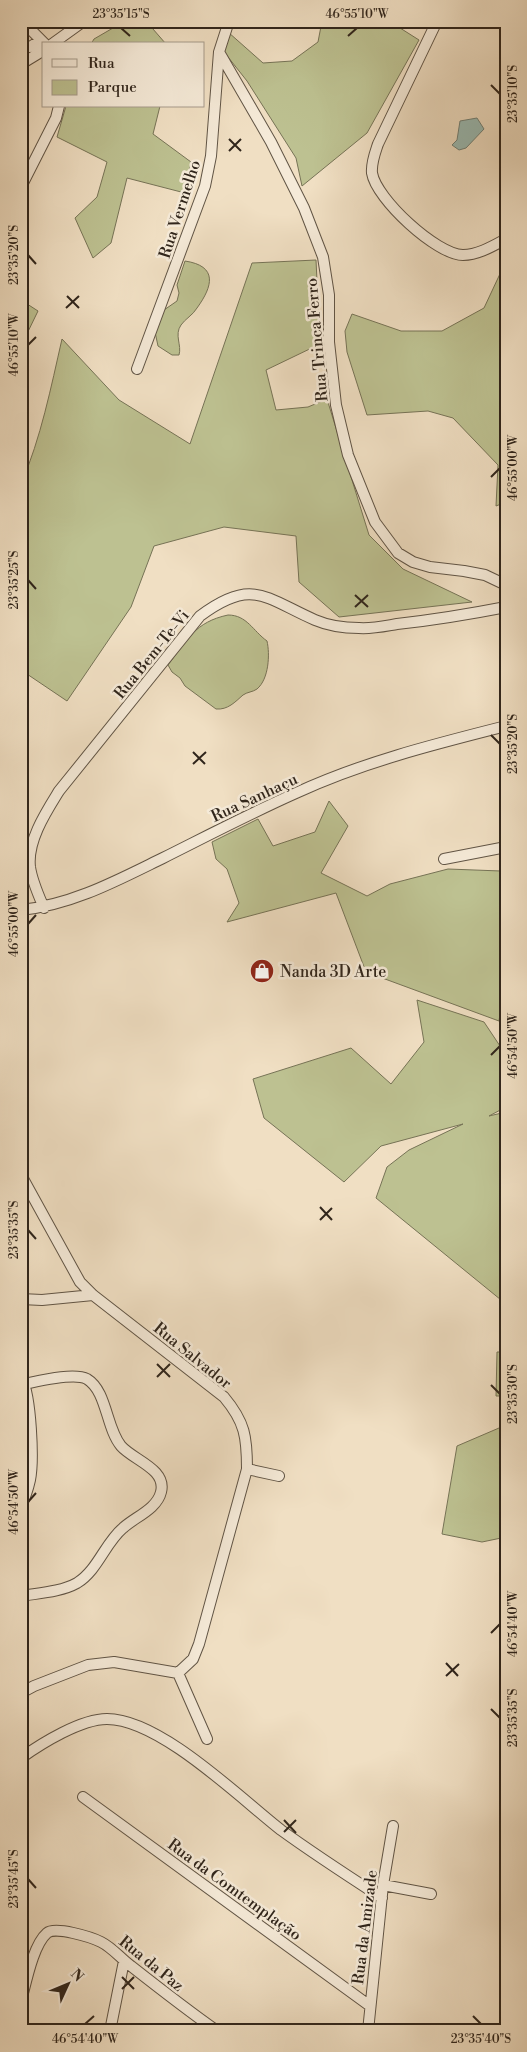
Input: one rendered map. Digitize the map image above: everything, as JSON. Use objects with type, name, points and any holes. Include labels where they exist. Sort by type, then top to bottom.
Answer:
[{"type":"street","points":[[22,21],[42,44]]},
{"type":"street","points":[[55,42],[84,21]]},
{"type":"street","points":[[219,52],[229,21]]},
{"type":"street","points":[[437,21],[378,144],[372,159],[372,174],[381,192],[396,210],[432,242],[450,252],[463,255],[477,253],[506,239]]},
{"type":"street","points":[[24,49],[42,45]]},
{"type":"street","points":[[21,64],[42,46]]},
{"type":"street","name":"Rua Vermelho","points":[[137,369],[205,186],[211,156],[219,52]]},
{"type":"street","name":"Rua Trinca Ferro","points":[[219,52],[271,142],[304,208],[323,257],[330,295],[329,342],[336,406],[348,455],[375,522],[398,553],[413,562],[430,567],[485,575],[506,585]]},
{"type":"street","points":[[21,187],[56,118],[58,108]]},
{"type":"street","name":"Rua Bem-Te-Vi","points":[[44,908],[34,884],[30,865],[34,838],[44,816],[59,791],[200,616],[217,603],[243,594],[265,595],[315,620],[337,626],[361,628],[430,621],[506,607]]},
{"type":"street","name":"Rua Sanhaçu","points":[[21,910],[44,908],[112,883],[297,792],[356,768],[410,751],[506,726]]},
{"type":"street","points":[[444,859],[506,847]]},
{"type":"street","name":"Rua Salvador","points":[[21,1175],[70,1267],[80,1282],[93,1296],[224,1397],[237,1412],[244,1427],[247,1445],[247,1469],[199,1644],[192,1659],[178,1673]]},
{"type":"street","points":[[21,1299],[42,1300],[93,1296]]},
{"type":"street","points":[[21,1596],[66,1588],[78,1582],[91,1570],[113,1538],[156,1501],[162,1492],[161,1481],[158,1474],[122,1448],[113,1435],[95,1385],[86,1378],[75,1376],[22,1381],[28,1403],[32,1463],[30,1479],[22,1501]]},
{"type":"street","points":[[247,1469],[279,1476]]},
{"type":"street","points":[[21,1693],[88,1665],[114,1662],[178,1673],[207,1739]]},
{"type":"street","points":[[21,1758],[59,1735],[90,1722],[106,1719],[123,1721],[142,1728],[179,1749],[210,1771],[310,1851],[382,1898]]},
{"type":"street","name":"Rua da Comtemplação","points":[[83,1797],[370,2006]]},
{"type":"street","name":"Rua da Amizade","points":[[368,2031],[383,1885],[393,1826]]},
{"type":"street","points":[[383,1885],[431,1894]]},
{"type":"street","name":"Rua da Paz","points":[[21,2001],[36,1949],[42,1938],[49,1932],[58,1930],[99,1941],[110,1948],[124,1962],[216,2031]]},
{"type":"street","points":[[110,2031],[124,1962]]},
{"type":"green space","points":[[125,21],[146,21],[164,42],[92,42],[94,39]]},
{"type":"green space","points":[[322,21],[389,21],[419,40],[367,133],[302,186],[296,158],[247,81],[224,52],[228,32],[263,63],[292,61],[318,42]]},
{"type":"green space","points":[[65,108],[160,108],[153,134],[191,162],[185,193],[127,178],[111,243],[93,258],[75,218],[97,197],[107,162],[57,137]]},
{"type":"green space","points":[[316,260],[320,344],[266,370],[276,410],[308,407],[327,399],[369,535],[403,569],[472,602],[339,617],[299,582],[296,536],[224,527],[154,546],[131,607],[67,701],[21,670],[21,484],[40,431],[62,339],[119,400],[190,444],[252,263]]},
{"type":"green space","points":[[185,261],[203,267],[208,272],[209,285],[202,300],[179,329],[179,355],[172,355],[158,346],[155,332],[164,310],[177,301],[179,293],[177,285]]},
{"type":"green space","points":[[506,261],[506,502],[496,506],[498,465],[453,418],[428,411],[367,415],[347,352],[345,331],[352,314],[401,331],[442,331],[484,308]]},
{"type":"green space","points":[[21,300],[38,311],[21,346]]},
{"type":"green space","points":[[228,615],[245,621],[267,641],[268,666],[264,679],[257,689],[245,694],[228,707],[216,709],[185,686],[168,665],[187,640],[200,627],[207,622]]},
{"type":"green space","points":[[329,801],[348,826],[321,873],[367,896],[390,884],[448,869],[501,871],[506,881],[506,972],[499,1021],[366,972],[336,893],[227,922],[239,903],[227,869],[216,859],[212,842],[258,819],[273,846],[315,832]]},
{"type":"green space","points":[[417,1000],[484,1022],[506,1055],[506,1107],[489,1116],[506,1112],[506,1304],[376,1198],[387,1167],[409,1150],[463,1124],[381,1146],[344,1182],[264,1118],[253,1079],[351,1048],[391,1084],[424,1042]]},
{"type":"green space","points":[[497,1352],[506,1352],[506,1396],[496,1396]]},
{"type":"green space","points":[[506,1425],[506,1537],[482,1542],[442,1534],[457,1446]]},
{"type":"water","points":[[477,118],[484,129],[466,148],[459,150],[452,145],[457,140],[460,121]]},
{"type":"place","name":"Nanda 3D Arte","points":[[262,971]]}]
